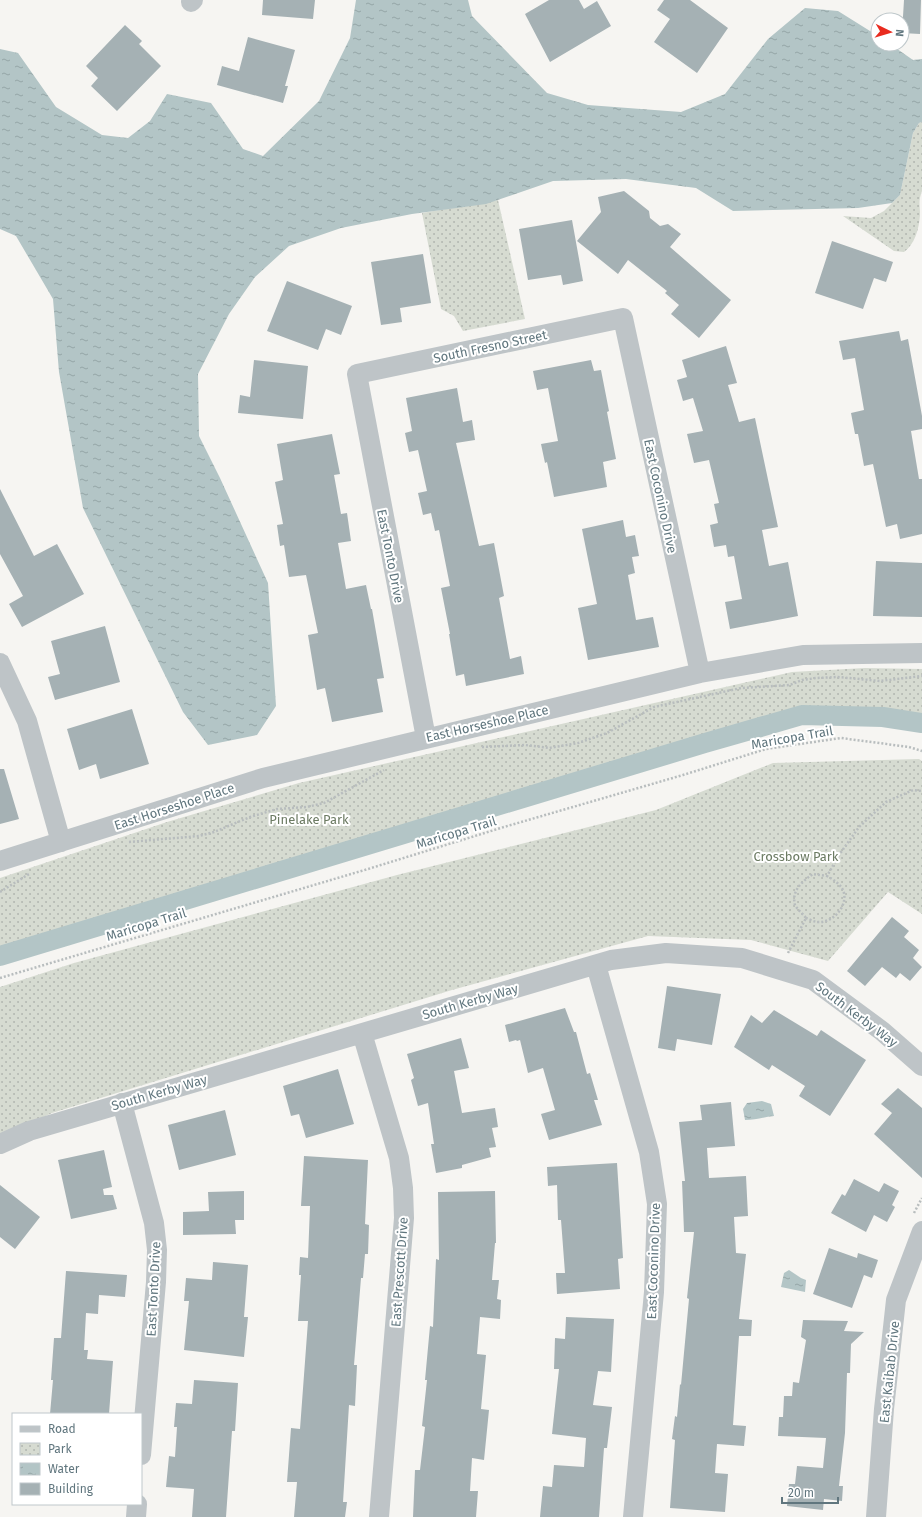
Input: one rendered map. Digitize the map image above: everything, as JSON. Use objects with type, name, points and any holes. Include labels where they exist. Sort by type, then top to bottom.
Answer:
[{"type":"street","name":"South Fresno Street","points":[[357,374],[623,318]]},
{"type":"street","name":"East Coconino Drive","points":[[623,318],[700,673]]},
{"type":"street","name":"East Tonto Drive","points":[[357,374],[426,738]]},
{"type":"street","name":"East Horseshoe Place","points":[[0,861],[263,778],[700,673],[803,655],[922,653]]},
{"type":"street","points":[[0,663],[27,721],[61,842]]},
{"type":"street","name":"South Kerby Way","points":[[0,1144],[29,1131],[611,960],[666,953],[742,958],[813,980],[882,1031],[922,1066]]},
{"type":"street","name":"East Coconino Drive","points":[[596,965],[648,1152],[656,1204],[654,1292],[634,1517]]},
{"type":"street","name":"East Prescott Drive","points":[[362,1033],[399,1158],[403,1188],[404,1218],[379,1517]]},
{"type":"street","name":"East Tonto Drive","points":[[122,1103],[154,1223],[157,1250],[156,1282],[142,1443]]},
{"type":"street","name":"East Kaibab Drive","points":[[876,1517],[884,1409],[896,1300],[922,1231]]},
{"type":"street","points":[[136,1517],[137,1505]]},
{"type":"path","points":[[476,748],[525,745],[549,748],[578,744],[607,733],[654,707],[741,688],[790,685],[802,680],[816,678],[838,677],[880,681],[922,676]]},
{"type":"path","name":"Maricopa Trail","points":[[0,978],[766,749],[841,738],[909,746],[922,751]]},
{"type":"path","points":[[124,844],[131,842],[199,836],[214,832],[250,816],[277,809],[307,807],[324,803],[386,769]]},
{"type":"path","points":[[827,876],[839,854],[859,827],[886,802],[913,790],[922,791]]},
{"type":"path","points":[[0,892],[31,872]]},
{"type":"path","points":[[813,874],[827,876],[837,882],[844,894],[842,906],[835,916],[826,921],[817,922],[806,918],[796,906],[795,894],[800,883],[813,874]]},
{"type":"path","points":[[780,970],[806,918]]},
{"type":"green space","points":[[922,122],[922,191],[919,226],[916,236],[908,249],[904,252],[894,251],[843,216],[871,218],[884,211],[900,195],[913,133],[919,123]]},
{"type":"green space","points":[[498,200],[525,319],[463,331],[454,316],[441,309],[422,213]]},
{"type":"green space","name":"Pinelake Park","points":[[865,668],[922,669],[922,720],[886,714],[846,712],[806,713],[740,730],[242,877],[128,913],[0,949],[0,878],[167,822],[299,783],[792,672]]},
{"type":"green space","name":"Crossbow Park","points":[[919,759],[922,761],[922,914],[888,892],[828,961],[751,940],[648,936],[452,990],[52,1113],[0,1138],[0,987],[74,963],[397,875],[656,810],[773,763]]},
{"type":"water","points":[[356,0],[468,0],[472,16],[547,93],[588,105],[681,112],[725,94],[768,39],[805,8],[838,11],[870,31],[870,52],[902,52],[913,60],[922,59],[922,122],[919,123],[913,133],[900,195],[892,203],[858,208],[733,211],[696,188],[626,179],[553,181],[486,204],[412,214],[341,228],[289,246],[255,277],[229,314],[198,374],[199,436],[268,583],[276,706],[257,735],[208,745],[183,712],[83,508],[59,372],[53,299],[16,236],[0,229],[0,49],[18,53],[56,107],[102,135],[128,138],[150,121],[167,94],[211,103],[243,149],[263,156],[319,101],[350,38]]},
{"type":"water","points":[[762,1101],[771,1104],[774,1116],[745,1120],[743,1109],[747,1103]]},
{"type":"water","points":[[789,1270],[806,1280],[805,1292],[781,1287],[784,1273]]},
{"type":"building","points":[[263,0],[315,0],[313,19],[262,15]]},
{"type":"building","points":[[549,0],[579,0],[584,9],[597,1],[611,26],[550,62],[525,14]]},
{"type":"building","points":[[664,0],[690,0],[728,28],[697,73],[654,42],[670,19],[657,10]]},
{"type":"building","points":[[904,0],[921,0],[920,34],[910,33],[910,12],[903,12]]},
{"type":"building","points":[[125,25],[142,41],[139,44],[161,66],[117,111],[91,86],[98,78],[86,66]]},
{"type":"building","points":[[248,37],[295,50],[285,86],[288,86],[283,103],[217,85],[222,66],[239,71]]},
{"type":"building","points":[[624,191],[649,211],[650,218],[660,226],[668,224],[681,234],[670,247],[731,300],[699,338],[671,314],[679,305],[665,293],[667,291],[628,260],[618,274],[577,241],[601,212],[598,197]]},
{"type":"building","points":[[572,220],[583,281],[563,285],[561,275],[528,280],[519,229]]},
{"type":"building","points":[[832,241],[893,262],[886,282],[874,278],[863,309],[815,293]]},
{"type":"building","points":[[423,254],[431,303],[400,308],[402,322],[381,325],[371,262]]},
{"type":"building","points":[[287,281],[352,306],[341,335],[326,329],[318,350],[267,331]]},
{"type":"building","points":[[899,331],[901,341],[908,339],[922,416],[922,429],[911,431],[919,479],[922,479],[922,534],[900,539],[897,524],[886,527],[873,464],[864,466],[858,434],[855,434],[851,413],[864,410],[855,358],[843,360],[839,341]]},
{"type":"building","points":[[726,346],[737,383],[728,385],[739,422],[755,418],[778,527],[762,530],[769,566],[788,562],[798,616],[730,629],[725,602],[742,599],[734,556],[728,557],[726,545],[714,547],[710,525],[718,523],[714,504],[719,503],[709,460],[694,463],[687,434],[703,431],[693,398],[683,401],[677,380],[687,377],[682,360]]},
{"type":"building","points":[[254,360],[308,366],[303,419],[238,413],[240,395],[250,397]]},
{"type":"building","points":[[591,360],[594,371],[601,370],[616,459],[603,462],[607,487],[554,497],[547,462],[545,463],[541,444],[558,441],[548,388],[537,390],[533,371]]},
{"type":"building","points":[[457,388],[463,422],[472,420],[475,440],[456,443],[479,546],[494,543],[504,596],[499,598],[510,659],[521,656],[524,674],[466,686],[464,674],[456,676],[441,588],[450,586],[439,530],[435,531],[431,513],[423,515],[418,493],[427,491],[418,450],[409,452],[405,433],[412,431],[406,398]]},
{"type":"building","points":[[332,434],[340,474],[334,475],[341,514],[347,513],[351,541],[338,543],[346,589],[366,585],[372,609],[384,678],[377,679],[383,712],[332,722],[325,688],[317,690],[308,635],[318,633],[306,575],[289,577],[284,545],[280,546],[277,525],[283,524],[275,482],[283,480],[277,444]]},
{"type":"building","points":[[0,489],[34,556],[57,544],[84,594],[22,627],[9,604],[23,596],[0,554]]},
{"type":"building","points":[[623,520],[626,537],[635,535],[639,556],[632,557],[635,573],[628,575],[636,620],[653,617],[659,647],[588,660],[578,608],[597,604],[582,529]]},
{"type":"building","points":[[876,561],[922,563],[922,617],[873,616]]},
{"type":"building","points":[[105,626],[120,682],[55,700],[48,677],[60,674],[51,641]]},
{"type":"building","points":[[132,709],[149,764],[100,779],[96,764],[79,770],[67,729]]},
{"type":"building","points":[[0,769],[4,769],[19,819],[0,824]]},
{"type":"building","points":[[892,917],[909,931],[904,937],[919,950],[913,958],[922,967],[910,981],[900,973],[896,978],[882,967],[865,986],[847,971]]},
{"type":"building","points":[[667,986],[721,994],[712,1045],[677,1039],[675,1051],[658,1048]]},
{"type":"building","points":[[565,1008],[574,1032],[576,1032],[587,1074],[590,1073],[598,1100],[594,1100],[602,1125],[549,1140],[541,1114],[555,1110],[543,1068],[528,1073],[520,1040],[509,1042],[505,1025]]},
{"type":"building","points":[[774,1010],[817,1036],[821,1030],[866,1060],[830,1116],[799,1096],[805,1086],[772,1065],[769,1070],[734,1047],[751,1015],[762,1023]]},
{"type":"building","points":[[461,1038],[469,1068],[454,1071],[462,1113],[495,1108],[498,1127],[492,1128],[496,1147],[489,1148],[491,1157],[462,1165],[462,1168],[436,1173],[431,1144],[434,1144],[428,1103],[418,1106],[411,1080],[414,1078],[407,1054]]},
{"type":"building","points":[[338,1069],[354,1124],[306,1138],[299,1114],[291,1116],[283,1086]]},
{"type":"building","points":[[898,1088],[922,1108],[922,1178],[874,1134],[892,1113],[881,1104]]},
{"type":"building","points":[[731,1102],[735,1146],[707,1148],[709,1178],[746,1176],[748,1216],[734,1217],[736,1253],[746,1254],[739,1319],[752,1320],[751,1336],[739,1336],[733,1425],[746,1426],[744,1446],[717,1444],[715,1473],[728,1474],[725,1512],[670,1508],[675,1440],[672,1439],[675,1416],[677,1417],[680,1384],[681,1385],[689,1299],[687,1298],[694,1232],[684,1232],[682,1181],[685,1181],[679,1122],[702,1120],[700,1105]]},
{"type":"building","points":[[225,1110],[236,1155],[179,1170],[168,1125]]},
{"type":"building","points":[[104,1150],[112,1187],[103,1189],[104,1195],[113,1195],[117,1209],[71,1219],[58,1160]]},
{"type":"building","points":[[304,1156],[368,1160],[365,1224],[369,1225],[368,1254],[365,1254],[363,1278],[361,1278],[354,1365],[357,1365],[355,1406],[349,1405],[343,1502],[347,1502],[345,1517],[294,1517],[297,1482],[287,1482],[291,1428],[300,1429],[308,1321],[298,1321],[301,1275],[299,1275],[300,1257],[308,1258],[310,1206],[301,1206]]},
{"type":"building","points":[[617,1163],[623,1258],[618,1259],[620,1289],[557,1294],[556,1273],[565,1273],[561,1220],[558,1220],[557,1185],[548,1186],[547,1167]]},
{"type":"building","points":[[854,1179],[879,1192],[884,1183],[899,1191],[892,1205],[895,1207],[887,1222],[874,1215],[866,1232],[831,1213],[842,1194],[845,1196]]},
{"type":"building","points":[[0,1185],[40,1217],[15,1249],[0,1237]]},
{"type":"building","points":[[244,1191],[244,1220],[235,1220],[236,1234],[183,1235],[183,1212],[209,1211],[208,1192]]},
{"type":"building","points":[[495,1191],[496,1243],[492,1280],[499,1280],[497,1299],[501,1300],[500,1319],[480,1317],[477,1354],[486,1355],[481,1409],[489,1410],[484,1460],[472,1458],[470,1491],[478,1491],[476,1517],[413,1517],[415,1470],[420,1470],[425,1427],[422,1426],[427,1380],[425,1380],[430,1326],[433,1327],[436,1259],[439,1260],[438,1192]]},
{"type":"building","points":[[829,1248],[857,1258],[858,1253],[878,1260],[872,1278],[864,1275],[852,1308],[813,1294]]},
{"type":"building","points":[[213,1262],[248,1265],[244,1317],[248,1317],[244,1357],[184,1350],[189,1301],[184,1301],[186,1278],[212,1280]]},
{"type":"building","points":[[66,1271],[127,1275],[125,1297],[99,1295],[98,1314],[86,1313],[84,1350],[88,1350],[87,1359],[113,1361],[109,1413],[50,1413],[54,1338],[61,1338]]},
{"type":"building","points":[[566,1317],[614,1319],[611,1372],[598,1371],[593,1405],[612,1407],[607,1448],[604,1448],[599,1517],[540,1517],[543,1486],[552,1487],[554,1465],[584,1467],[586,1438],[552,1434],[559,1369],[554,1369],[555,1338],[565,1339]]},
{"type":"building","points":[[803,1320],[848,1321],[844,1331],[864,1332],[851,1344],[850,1373],[847,1373],[845,1433],[839,1486],[843,1486],[842,1501],[824,1499],[823,1510],[787,1506],[789,1484],[795,1484],[797,1466],[823,1468],[826,1438],[778,1436],[779,1417],[783,1417],[784,1396],[792,1396],[793,1382],[799,1383],[806,1340],[801,1337]]},
{"type":"building","points":[[194,1380],[238,1383],[235,1431],[232,1431],[226,1517],[192,1517],[194,1489],[166,1487],[169,1456],[175,1457],[177,1427],[174,1427],[176,1403],[192,1404]]},
{"type":"waterway","points":[[0,956],[802,715],[883,717],[922,723]]}]
